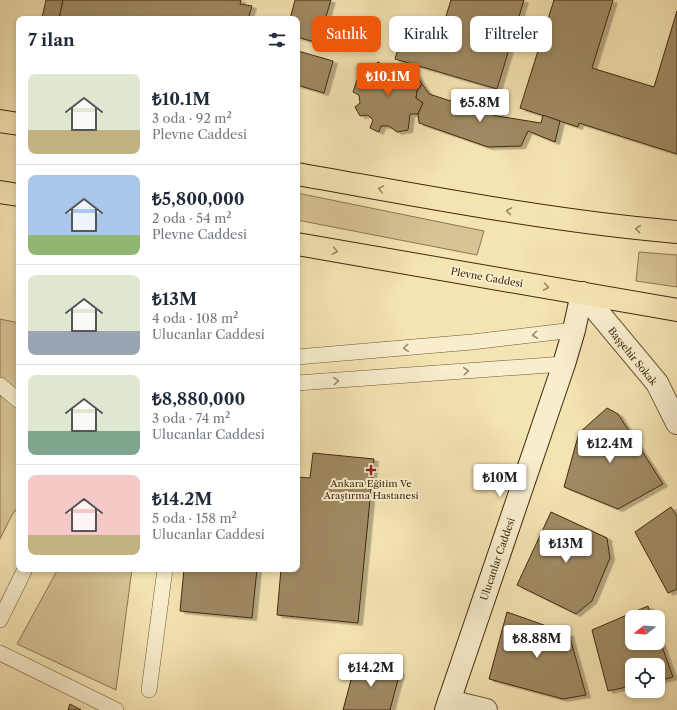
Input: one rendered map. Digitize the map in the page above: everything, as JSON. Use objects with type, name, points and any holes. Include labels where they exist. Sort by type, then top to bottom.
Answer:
[{"type":"main road","points":[[0,121],[16,124]]},
{"type":"main road","points":[[300,175],[545,217],[630,228],[677,232]]},
{"type":"main road","points":[[0,192],[16,195]]},
{"type":"main road","name":"Plevne Caddesi","points":[[300,245],[677,310]]},
{"type":"main road","name":"Ulucanlar Caddesi","points":[[448,705],[564,364],[574,330],[582,293]]},
{"type":"main road","name":"Başşehir Sokak","points":[[582,293],[657,383],[677,423]]},
{"type":"main road","points":[[448,705],[486,710]]},
{"type":"lane","points":[[300,357],[472,342],[574,330]]},
{"type":"lane","points":[[300,383],[564,364]]},
{"type":"lane","points":[[0,385],[16,398]]},
{"type":"lane","points":[[0,620],[24,572]]},
{"type":"lane","points":[[150,690],[165,572]]},
{"type":"lane","points":[[0,653],[116,710]]},
{"type":"shaded area","points":[[300,194],[484,231],[477,255],[300,221]]},
{"type":"shaded area","points":[[639,252],[677,255],[677,287],[636,281]]},
{"type":"shaded area","points":[[0,319],[16,322],[16,510],[0,539]]},
{"type":"shaded area","points":[[56,572],[132,572],[116,690],[17,644]]},
{"type":"building","points":[[46,0],[63,0],[60,16],[42,16]]},
{"type":"building","points":[[63,0],[241,0],[240,4],[252,6],[249,16],[60,16]]},
{"type":"building","points":[[295,0],[331,0],[326,16],[312,16],[312,41],[300,38],[300,16],[291,16]]},
{"type":"building","points":[[451,0],[524,0],[519,16],[470,16],[470,52],[508,52],[497,89],[395,59],[397,52],[462,52],[462,16],[446,16]]},
{"type":"building","points":[[554,0],[613,0],[592,68],[654,87],[677,11],[677,154],[579,123],[578,127],[520,108],[538,52],[552,52],[552,16],[549,16]]},
{"type":"building","points":[[300,52],[333,61],[324,93],[300,86]]},
{"type":"building","points":[[379,62],[382,68],[389,69],[392,64],[403,67],[402,73],[410,77],[416,74],[422,84],[417,91],[416,98],[423,103],[418,114],[410,114],[408,130],[397,132],[389,126],[381,126],[379,132],[370,128],[373,120],[368,115],[360,116],[355,107],[360,103],[359,95],[353,92],[357,80],[366,78],[370,74],[368,67]]},
{"type":"building","points":[[422,84],[429,94],[497,116],[541,123],[543,115],[560,121],[555,142],[528,131],[521,146],[488,147],[419,123],[418,114],[423,103],[416,98],[417,91]]},
{"type":"building","points":[[607,408],[618,414],[663,484],[618,509],[564,487],[579,433]]},
{"type":"building","points":[[313,453],[374,459],[358,623],[277,615],[281,572],[300,572],[300,477],[310,478]]},
{"type":"building","points":[[671,507],[677,516],[677,589],[668,593],[635,532]]},
{"type":"building","points":[[551,512],[607,538],[610,558],[592,601],[576,614],[517,585]]},
{"type":"building","points":[[184,572],[257,572],[252,618],[180,611]]},
{"type":"building","points":[[648,606],[649,610],[639,610]]},
{"type":"building","points":[[507,612],[569,634],[586,695],[563,699],[489,679]]},
{"type":"building","points":[[625,616],[625,650],[663,650],[673,677],[665,679],[665,658],[625,658],[625,687],[608,691],[592,630]]},
{"type":"building","points":[[356,661],[400,672],[390,710],[343,710]]},
{"type":"building","points":[[70,704],[81,710],[68,710]]},
{"type":"place","name":"Ankara Eğitim Ve Araştırma Hastanesi","points":[[371,470]]}]
